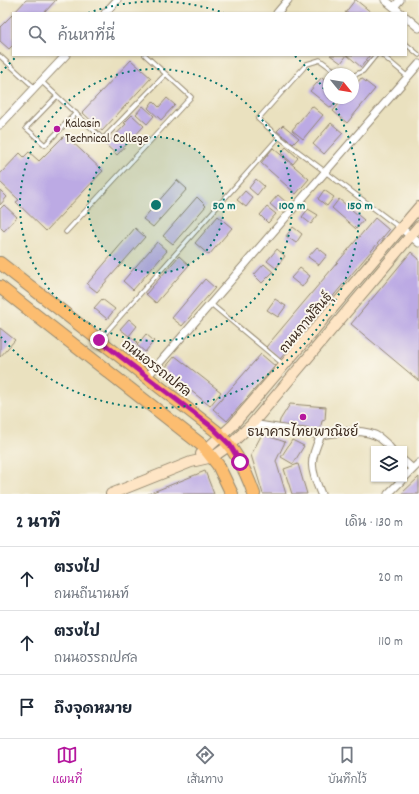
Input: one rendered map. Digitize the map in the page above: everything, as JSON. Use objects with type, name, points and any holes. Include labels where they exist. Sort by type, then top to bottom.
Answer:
[{"type":"main road","name":"ถนนกาฬสินธุ์","points":[[209,453],[221,435],[233,425],[419,207]]},
{"type":"main road","name":"ถนนกาฬสินธุ์","points":[[209,453],[230,445],[252,424],[419,226]]},
{"type":"main road","name":"ถนนอรรถเปศล","points":[[0,263],[221,435],[230,445],[245,472],[254,494]]},
{"type":"main road","points":[[2,292],[209,453],[222,472],[232,494]]},
{"type":"main road","points":[[111,494],[191,462],[209,453]]},
{"type":"street","points":[[106,12],[117,0]]},
{"type":"street","points":[[278,12],[288,0]]},
{"type":"street","points":[[385,0],[400,12]]},
{"type":"street","points":[[394,7],[400,0]]},
{"type":"street","points":[[407,18],[419,28]]},
{"type":"street","points":[[1,123],[65,56]]},
{"type":"street","points":[[147,377],[419,64]]},
{"type":"street","points":[[401,228],[419,243]]},
{"type":"street","points":[[252,424],[321,435],[343,431],[363,432],[379,437],[388,446]]},
{"type":"street","points":[[321,435],[312,457],[313,475],[321,494]]},
{"type":"street","points":[[407,474],[419,462]]},
{"type":"street","points":[[407,464],[412,469]]},
{"type":"street","points":[[388,494],[399,482]]},
{"type":"lane","points":[[407,45],[419,55]]},
{"type":"lane","points":[[0,56],[35,88]]},
{"type":"lane","points":[[66,232],[191,97],[146,56]]},
{"type":"lane","points":[[359,73],[363,71],[375,56]]},
{"type":"lane","points":[[383,56],[408,77]]},
{"type":"lane","points":[[331,68],[320,60],[307,64],[258,120],[324,172],[401,228]]},
{"type":"lane","points":[[42,81],[103,139],[166,74]]},
{"type":"lane","points":[[58,96],[26,128],[45,145],[76,113]]},
{"type":"lane","points":[[99,340],[279,137]]},
{"type":"lane","points":[[210,303],[284,366]]},
{"type":"building","points":[[26,0],[56,0],[45,12],[15,12]]},
{"type":"building","points":[[356,0],[371,12],[346,12]]},
{"type":"building","points":[[12,15],[12,46],[9,49],[0,41],[0,27]]},
{"type":"building","points":[[331,56],[346,56],[341,63]]},
{"type":"building","points":[[348,56],[369,56],[361,67]]},
{"type":"building","points":[[131,60],[151,78],[102,131],[82,112]]},
{"type":"building","points":[[322,77],[323,78],[323,102],[310,91]]},
{"type":"building","points":[[361,78],[375,89],[347,123],[333,111],[339,104],[359,104],[359,80]]},
{"type":"building","points":[[167,98],[175,105],[161,120],[148,108],[153,101],[159,107]]},
{"type":"building","points":[[326,104],[335,104],[331,108]]},
{"type":"building","points":[[143,106],[154,116],[147,124],[136,114]]},
{"type":"building","points":[[312,106],[323,115],[303,139],[292,130]]},
{"type":"building","points":[[132,115],[144,126],[117,155],[106,145],[126,124],[124,123]]},
{"type":"building","points":[[331,123],[343,133],[324,154],[313,144]]},
{"type":"building","points":[[283,125],[299,138],[293,144],[277,131]]},
{"type":"building","points":[[65,135],[103,171],[46,231],[16,202],[19,200],[0,182],[0,174],[20,153],[24,157],[29,152],[39,161]]},
{"type":"building","points":[[286,147],[298,158],[293,164],[281,153]]},
{"type":"building","points":[[273,148],[309,179],[296,194],[261,163]]},
{"type":"building","points":[[256,179],[264,186],[257,195],[249,188]]},
{"type":"building","points":[[177,180],[187,189],[153,227],[143,219]]},
{"type":"building","points":[[0,190],[7,197],[0,205]]},
{"type":"building","points":[[324,190],[334,197],[327,206],[318,199]]},
{"type":"building","points":[[245,191],[253,198],[246,207],[237,200]]},
{"type":"building","points":[[278,195],[286,202],[278,211],[270,204]]},
{"type":"building","points":[[197,197],[206,206],[173,244],[163,236]]},
{"type":"building","points":[[339,199],[364,220],[356,229],[332,208]]},
{"type":"building","points":[[4,205],[17,217],[4,231],[0,227],[0,209]]},
{"type":"building","points":[[267,207],[276,214],[268,223],[260,215]]},
{"type":"building","points":[[308,209],[318,215],[311,224],[302,217]]},
{"type":"building","points":[[218,216],[232,228],[209,255],[195,243]]},
{"type":"building","points":[[375,218],[389,230],[280,359],[266,347]]},
{"type":"building","points":[[293,227],[302,234],[296,243],[286,236]]},
{"type":"building","points":[[135,228],[145,237],[97,292],[87,284]]},
{"type":"building","points":[[157,242],[167,251],[133,290],[123,281]]},
{"type":"building","points":[[317,247],[327,255],[319,265],[308,257]]},
{"type":"building","points":[[277,249],[285,256],[276,268],[267,261]]},
{"type":"building","points":[[411,252],[419,259],[419,381],[351,324]]},
{"type":"building","points":[[179,256],[189,265],[156,303],[146,294]]},
{"type":"building","points":[[264,264],[273,272],[262,283],[254,275]]},
{"type":"building","points":[[300,268],[310,276],[302,287],[291,278]]},
{"type":"building","points":[[205,279],[215,288],[182,326],[172,318]]},
{"type":"building","points":[[102,299],[115,309],[107,319],[94,308]]},
{"type":"building","points":[[275,299],[286,306],[278,317],[267,310]]},
{"type":"building","points":[[129,319],[137,326],[129,336],[120,329]]},
{"type":"building","points":[[0,328],[15,340],[0,357]]},
{"type":"building","points":[[146,334],[154,341],[145,352],[137,345]]},
{"type":"building","points":[[130,336],[137,342],[130,350],[123,345]]},
{"type":"building","points":[[261,354],[275,366],[227,421],[213,409]]},
{"type":"building","points":[[175,356],[221,392],[210,406],[164,369]]},
{"type":"building","points":[[290,404],[326,407],[325,420],[322,421],[320,430],[279,425],[280,420]]},
{"type":"building","points":[[262,434],[285,442],[276,461],[286,494],[263,494],[251,455]]},
{"type":"building","points":[[292,440],[304,446],[293,464],[281,457]]},
{"type":"building","points":[[298,464],[307,494],[292,494],[284,469]]},
{"type":"building","points":[[205,471],[214,494],[148,494]]},
{"type":"building","points":[[419,477],[419,494],[401,494]]},
{"type":"place","name":"Kalasin Technical College","points":[[57,129]]},
{"type":"place","name":"ธนาคารไทยพาณิชย์","points":[[303,417]]},
{"type":"route","points":[[99,340],[212,427],[230,445],[240,462]]}]
